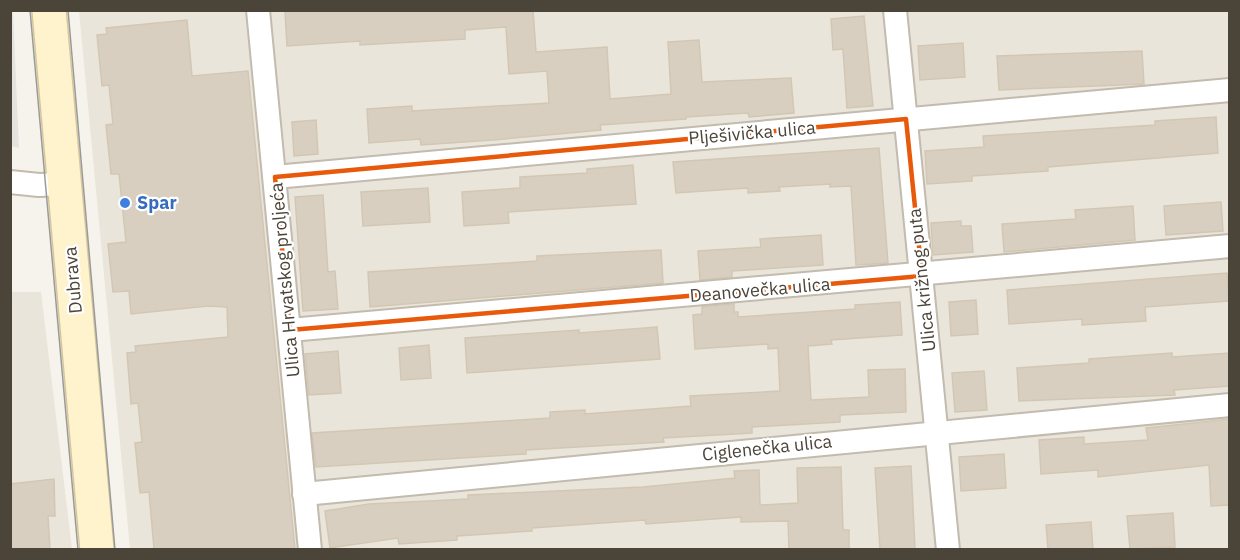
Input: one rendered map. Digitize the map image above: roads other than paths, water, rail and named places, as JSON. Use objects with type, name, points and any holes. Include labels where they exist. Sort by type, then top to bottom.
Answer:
[{"type":"main road","name":"Dubrava","points":[[49,10],[97,549]]},
{"type":"street","name":"Ulica Hrvatskog proljeća","points":[[258,10],[310,549]]},
{"type":"street","name":"Ulica križnog puta","points":[[895,10],[948,549]]},
{"type":"street","name":"Plješivička ulica","points":[[275,177],[1230,90]]},
{"type":"street","points":[[10,182],[46,186],[64,184]]},
{"type":"street","name":"Deanovečka ulica","points":[[290,330],[922,276],[1230,246]]},
{"type":"street","name":"Ciglenečka ulica","points":[[304,494],[1230,405]]},
{"type":"tram line","points":[[30,10],[78,550]]},
{"type":"tram line","points":[[68,10],[115,550]]},
{"type":"place","name":"Spar","points":[[125,203]]}]
